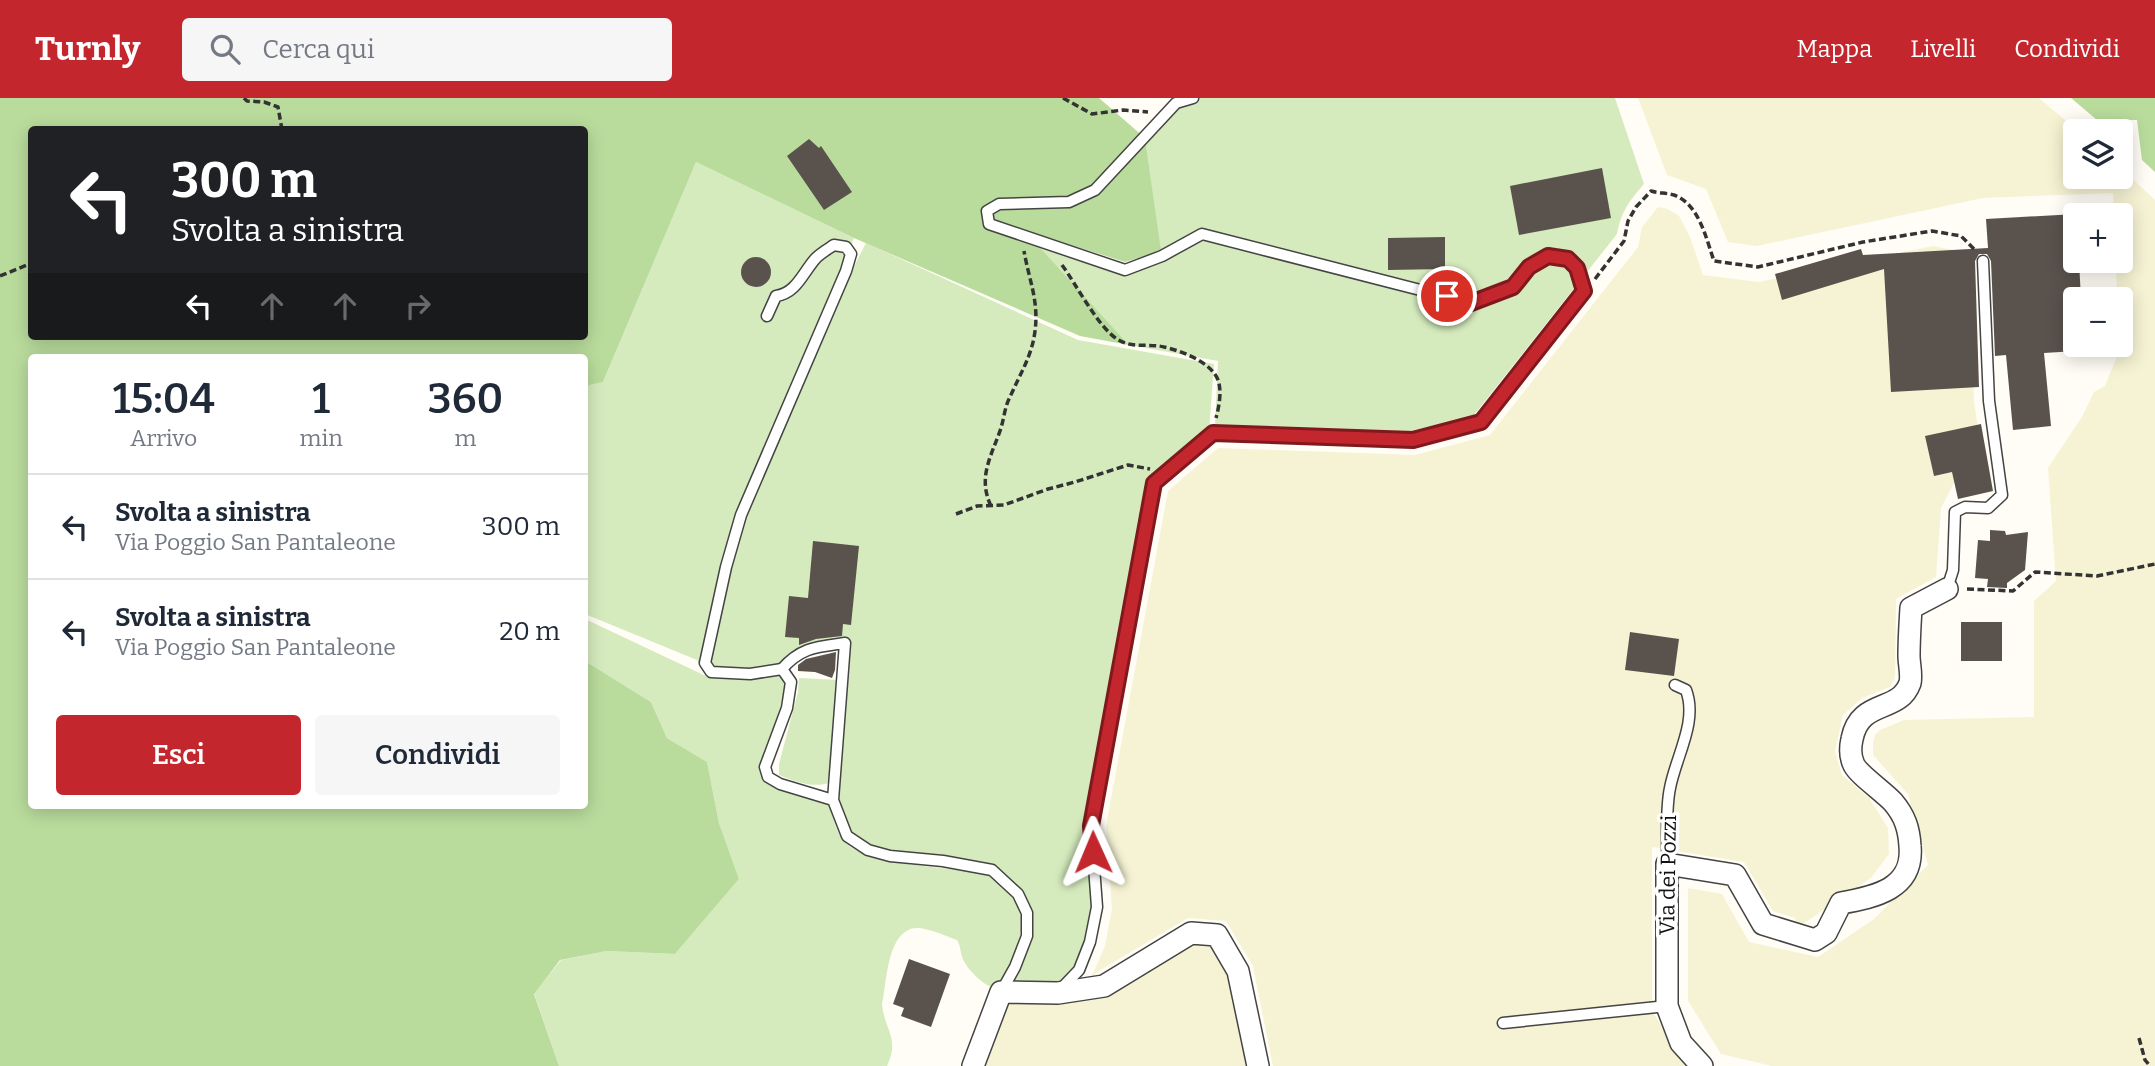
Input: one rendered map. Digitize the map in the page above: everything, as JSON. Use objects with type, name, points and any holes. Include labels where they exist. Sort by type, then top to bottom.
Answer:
[{"type":"street","points":[[1667,864],[1735,875],[1763,923],[1815,940],[1826,933],[1841,903],[1890,890],[1905,875],[1911,858],[1909,827],[1895,805],[1855,767],[1850,751],[1852,737],[1856,723],[1870,710],[1900,699],[1910,681],[1911,608],[1947,589]]},
{"type":"street","name":"Via dei Pozzi","points":[[1667,864],[1667,1006],[1681,1043],[1702,1066]]},
{"type":"street","points":[[974,1066],[1001,992],[1058,993],[1104,986],[1191,933],[1217,935],[1238,971],[1258,1066]]},
{"type":"lane","points":[[1058,993],[1079,970],[1093,930],[1097,907],[1091,826],[1154,483],[1213,433],[1413,440],[1481,422],[1584,291],[1577,268],[1568,259],[1548,256],[1529,267],[1513,287],[1471,303],[1202,234],[1162,256],[1125,270],[989,224],[987,211],[999,204],[1069,202],[1095,190],[1176,103],[1193,98]]},
{"type":"lane","points":[[767,316],[776,296],[786,295],[795,287],[817,256],[834,245],[846,247],[851,254],[846,271],[741,514],[726,567],[705,663],[710,673],[750,674],[782,669],[793,656],[808,649],[845,643],[833,800],[847,836],[868,850],[890,856],[943,860],[992,870],[1018,894],[1027,913],[1027,936],[1015,967],[1001,992]]},
{"type":"lane","points":[[1947,589],[1953,570],[1955,512],[1965,507],[1987,508],[2002,495],[1989,401],[1983,261]]},
{"type":"lane","points":[[782,669],[791,682],[786,708],[765,767],[768,777],[780,784],[833,800]]},
{"type":"lane","name":"Via dei Pozzi","points":[[1667,864],[1669,791],[1691,717],[1691,703],[1686,690],[1675,685]]},
{"type":"lane","points":[[1503,1023],[1667,1006]]},
{"type":"path","points":[[244,98],[247,102],[264,102],[278,107],[281,126]]},
{"type":"path","points":[[1063,98],[1092,114],[1123,110],[1150,112],[1160,121]]},
{"type":"path","points":[[1584,291],[1624,241],[1628,221],[1636,207],[1651,191],[1674,195],[1690,205],[1704,232],[1714,261],[1758,267],[1863,242],[1932,231],[1961,236],[1972,245],[1983,261]]},
{"type":"path","points":[[991,506],[984,486],[985,469],[1009,398],[1030,354],[1035,331],[1037,300],[1021,236]]},
{"type":"path","points":[[1040,242],[1063,265],[1106,328],[1118,340],[1139,346],[1163,346],[1206,364],[1218,380],[1219,403],[1213,433]]},
{"type":"path","points":[[0,276],[28,265]]},
{"type":"path","points":[[956,513],[977,506],[1004,505],[1128,465],[1165,474]]},
{"type":"path","points":[[1947,589],[2013,592],[2035,572],[2097,576],[2155,564]]},
{"type":"path","points":[[2140,1038],[2145,1060],[2150,1066]]},
{"type":"shaded area","points":[[1638,98],[2039,98],[2064,119],[2063,189],[2133,189],[2133,179],[2155,200],[2155,1066],[1772,1066],[1721,1054],[1688,1001],[1688,888],[1722,894],[1749,942],[1818,957],[1874,919],[1928,865],[1908,794],[1873,755],[1873,742],[1880,730],[1904,720],[2034,717],[2034,601],[2056,581],[2048,468],[2082,417],[2094,392],[2105,386],[2117,357],[2133,357],[2133,287],[2117,287],[2116,273],[2133,273],[2133,203],[2113,203],[2113,193],[1983,198],[1757,246],[1728,242],[1706,189],[1667,175]]},
{"type":"shaded area","points":[[1658,207],[1668,209],[1679,216],[1690,237],[1703,275],[1759,282],[1933,246],[1954,250],[1969,266],[1974,402],[1979,435],[1941,508],[1936,577],[1896,599],[1895,678],[1890,687],[1862,698],[1843,715],[1835,751],[1842,775],[1869,798],[1888,828],[1889,854],[1871,878],[1797,928],[1795,918],[1773,911],[1744,862],[1652,847],[1652,1011],[1687,1066],[1273,1066],[1253,966],[1226,921],[1188,918],[1091,978],[1105,946],[1112,908],[1106,826],[1168,491],[1218,448],[1415,455],[1490,435],[1638,247],[1642,227]]},
{"type":"shaded area","points":[[1193,940],[1213,942],[1232,974],[1250,1066],[986,1066],[1009,1002],[1058,1001]]},
{"type":"green space","points":[[0,98],[1099,98],[1145,138],[1161,251],[1125,262],[1024,230],[1129,345],[1080,336],[854,238],[696,162],[603,382],[588,385],[588,354],[28,354],[28,809],[588,809],[588,663],[651,702],[667,738],[707,762],[719,823],[739,879],[675,954],[607,951],[560,960],[534,994],[559,1066],[0,1066]]},
{"type":"green space","points":[[1186,98],[1615,98],[1644,184],[1626,207],[1617,234],[1474,415],[1406,433],[1215,427],[1218,361],[1129,345],[1033,240],[1125,270],[1161,256],[1145,138]]},
{"type":"green space","points":[[2071,98],[2155,98],[2155,172],[2142,160],[2137,120],[2096,119]]},
{"type":"green space","points":[[696,162],[854,238],[736,512],[720,565],[699,664],[697,660],[588,615],[588,385],[603,382]]},
{"type":"green space","points":[[866,243],[1078,340],[1214,364],[1209,431],[1150,481],[1086,825],[1093,907],[1086,941],[1075,968],[1056,989],[1009,988],[1032,912],[994,866],[891,851],[870,846],[851,833],[838,799],[849,638],[807,645],[790,653],[780,665],[750,669],[713,668],[710,662],[730,568],[745,516]]},
{"type":"green space","points":[[588,620],[710,678],[750,680],[779,675],[785,684],[780,709],[759,767],[763,781],[778,789],[828,804],[842,839],[866,855],[981,874],[995,880],[1016,903],[1021,914],[1015,953],[996,989],[981,981],[968,967],[957,940],[920,928],[909,930],[901,936],[890,957],[882,1005],[892,1041],[887,1066],[559,1066],[534,993],[561,960],[607,951],[675,954],[739,879],[719,823],[707,762],[667,738],[651,702],[588,663]]},
{"type":"green space","points":[[799,678],[838,680],[829,783],[810,785],[779,775],[779,764],[798,692]]},
{"type":"building","points":[[809,139],[819,148],[821,146],[852,192],[824,210],[787,156]]},
{"type":"building","points":[[1602,168],[1611,218],[1519,235],[1510,186]]},
{"type":"building","points":[[2063,215],[2063,273],[2080,273],[2080,287],[2063,287],[2063,352],[2044,353],[2051,426],[2013,430],[2006,355],[1995,356],[1991,261],[1987,254],[1979,254],[1975,261],[1979,387],[1891,392],[1884,269],[1782,300],[1775,274],[1861,249],[1863,255],[1988,248],[1986,219]]},
{"type":"building","points":[[1445,237],[1445,269],[1388,270],[1388,238]]},
{"type":"building","points":[[756,257],[767,261],[771,272],[767,283],[756,287],[745,283],[741,272],[745,261]]},
{"type":"building","points":[[1981,424],[1993,491],[1958,499],[1952,472],[1934,476],[1925,436]]},
{"type":"building","points":[[1990,530],[2005,531],[2006,535],[2028,532],[2025,570],[2007,583],[2007,588],[1987,587],[1988,579],[1975,578],[1978,540],[1990,541]]},
{"type":"building","points":[[813,541],[859,546],[851,625],[843,624],[842,636],[816,639],[799,645],[799,638],[785,637],[789,596],[808,598]]},
{"type":"building","points":[[1961,622],[2002,622],[2002,661],[1961,661]]},
{"type":"building","points":[[1630,632],[1679,639],[1674,676],[1625,670]]},
{"type":"building","points":[[836,652],[832,678],[815,672],[798,671],[798,665],[806,659]]},
{"type":"building","points":[[909,959],[950,974],[931,1027],[901,1016],[904,1008],[893,1004]]},
{"type":"route","points":[[1093,852],[1091,826],[1154,483],[1213,433],[1413,440],[1481,422],[1584,291],[1577,268],[1568,259],[1548,256],[1529,267],[1513,287],[1471,303],[1447,296]]}]
